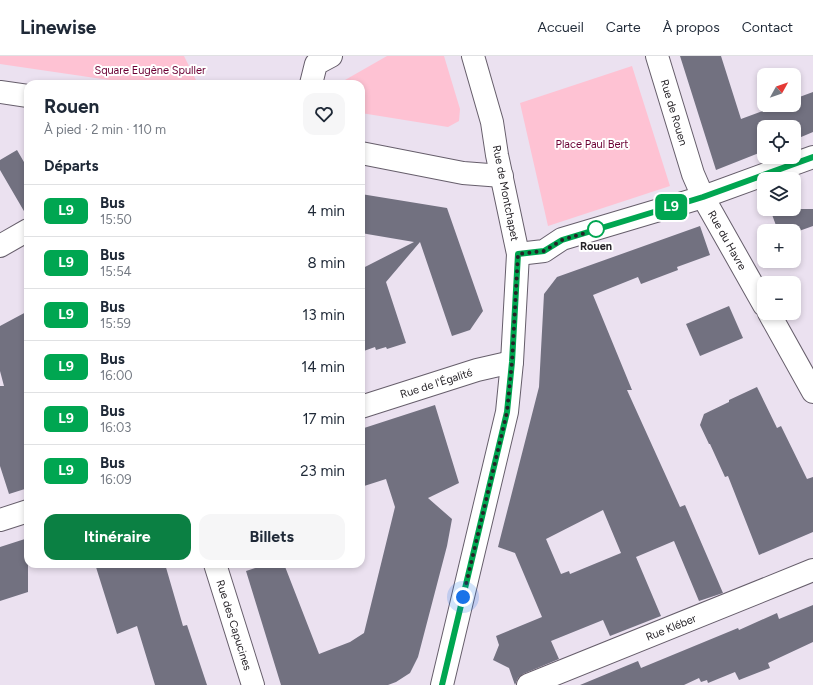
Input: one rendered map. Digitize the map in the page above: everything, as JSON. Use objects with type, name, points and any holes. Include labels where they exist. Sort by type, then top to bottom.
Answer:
[{"type":"street","points":[[312,80],[316,64],[331,56]]},
{"type":"street","name":"Rue de Montchapet","points":[[442,685],[507,412],[512,362],[518,254],[492,122],[473,56]]},
{"type":"street","name":"Rue de Rouen","points":[[658,60],[692,170],[703,197]]},
{"type":"street","points":[[0,92],[24,95]]},
{"type":"street","points":[[365,154],[463,173],[502,176]]},
{"type":"street","points":[[518,254],[544,251],[562,240],[703,197],[813,157]]},
{"type":"street","name":"Rue du Havre","points":[[703,197],[757,293]]},
{"type":"street","points":[[0,246],[24,232]]},
{"type":"street","points":[[773,320],[813,392]]},
{"type":"street","name":"Rue de l'Égalité","points":[[365,406],[477,370],[512,362]]},
{"type":"street","points":[[0,520],[24,513]]},
{"type":"street","name":"Rue des Capucines","points":[[217,568],[253,685]]},
{"type":"street","name":"Rue Kléber","points":[[528,685],[813,570]]},
{"type":"green space","name":"Square Eugène Spuller","points":[[0,56],[184,56],[196,80],[109,80],[0,64]]},
{"type":"green space","points":[[387,56],[444,56],[460,109],[459,121],[448,127],[365,114],[365,80],[345,80]]},
{"type":"green space","name":"Place Paul Bert","points":[[632,66],[670,186],[548,226],[520,103]]},
{"type":"building","points":[[680,56],[721,56],[741,119],[760,112],[801,112],[801,96],[813,92],[813,132],[801,137],[801,120],[757,120],[757,154],[716,170]]},
{"type":"building","points":[[17,150],[24,162],[24,211],[0,170],[0,160]]},
{"type":"building","points":[[365,195],[447,208],[483,311],[470,330],[452,336],[420,242],[386,282],[406,343],[387,349],[386,347],[376,350],[375,347],[365,351],[365,267],[414,242],[365,234]]},
{"type":"building","points":[[801,209],[813,209],[813,226],[801,230],[801,224],[775,224],[773,216],[801,216]]},
{"type":"building","points":[[700,226],[710,255],[677,267],[678,270],[641,284],[638,277],[593,295],[632,390],[627,390],[680,507],[685,505],[723,593],[699,601],[674,541],[636,557],[661,616],[610,636],[603,620],[551,641],[559,659],[523,674],[518,678],[515,685],[509,668],[493,660],[499,645],[496,636],[542,617],[515,553],[498,547],[539,387],[544,294],[557,277]],"holes":[[[603,510],[621,553],[570,574],[569,571],[561,574],[546,539]]]},
{"type":"building","points":[[729,306],[743,338],[700,356],[686,324]]},
{"type":"building","points":[[24,313],[24,489],[9,494],[0,466],[0,386],[4,386],[0,371],[0,326]]},
{"type":"building","points":[[757,387],[777,428],[781,426],[807,479],[813,477],[813,532],[759,555],[728,476],[725,477],[700,425],[704,414]]},
{"type":"building","points":[[435,405],[459,483],[428,498],[452,519],[447,546],[418,657],[410,673],[388,685],[281,685],[246,571],[255,568],[286,568],[319,654],[350,642],[364,633],[395,507],[386,479],[365,486],[365,428]]},
{"type":"building","points":[[24,539],[24,568],[28,568],[28,592],[0,601],[0,547]]},
{"type":"building","points":[[96,568],[166,568],[183,626],[187,625],[207,685],[155,685],[137,626],[117,634]]},
{"type":"building","points":[[813,605],[813,642],[768,663],[770,668],[739,680],[735,672],[708,683],[707,680],[701,682],[699,678],[684,685],[580,685],[638,661],[641,668],[738,628],[739,630],[777,613],[779,619]]},
{"type":"bus line","name":"L9","points":[[442,685],[507,412],[512,362],[518,254],[544,251],[562,240],[703,197],[813,157]]},
{"type":"place","name":"Rouen","points":[[596,229]]},
{"type":"route","points":[[463,597],[507,412],[512,362],[518,254],[544,251],[562,240],[598,229],[596,229]]}]
